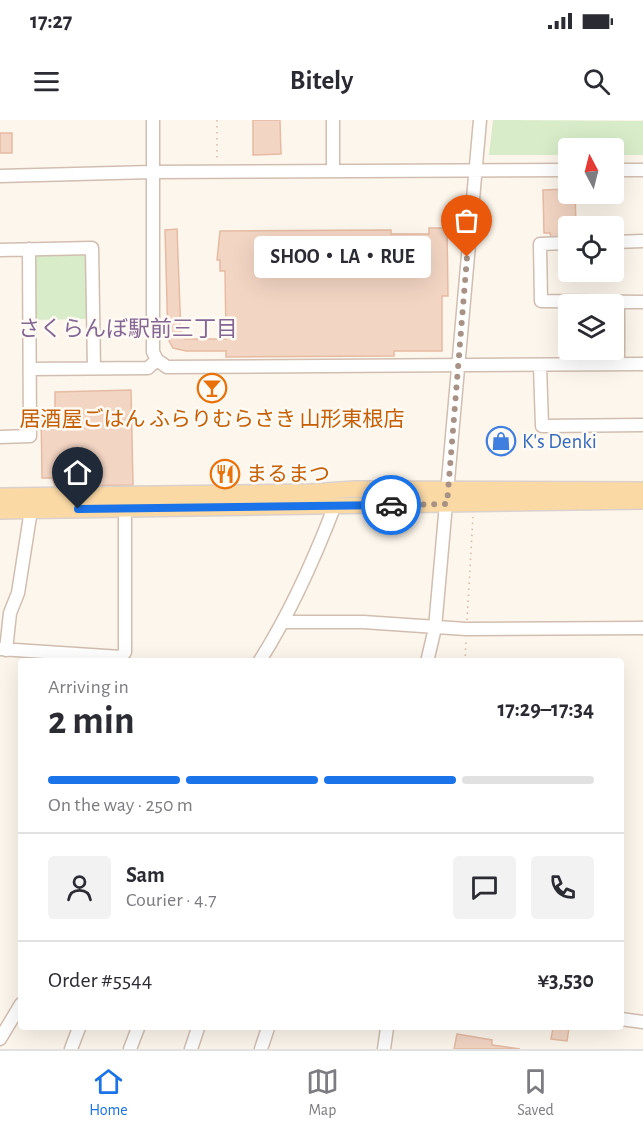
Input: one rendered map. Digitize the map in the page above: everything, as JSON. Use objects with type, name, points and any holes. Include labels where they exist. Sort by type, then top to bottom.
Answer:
[{"type":"main road","points":[[0,496],[310,492],[355,489],[447,498],[474,504],[643,501]]},
{"type":"main road","points":[[0,511],[335,505],[643,490]]},
{"type":"street","points":[[153,120],[153,352],[157,360],[167,367],[540,366],[643,363]]},
{"type":"street","points":[[333,120],[333,171]]},
{"type":"street","points":[[428,658],[435,628],[480,120]]},
{"type":"street","points":[[0,176],[152,172],[558,170]]},
{"type":"street","points":[[624,170],[643,170]]},
{"type":"street","points":[[624,242],[643,241]]},
{"type":"street","points":[[558,243],[540,243],[541,301],[558,301]]},
{"type":"street","points":[[0,250],[92,248],[94,368]]},
{"type":"street","points":[[0,437],[30,436],[29,249]]},
{"type":"street","points":[[624,303],[643,302]]},
{"type":"street","points":[[31,369],[148,368],[157,360]]},
{"type":"street","points":[[540,366],[542,426],[643,425]]},
{"type":"street","points":[[262,658],[285,622],[312,565],[335,505]]},
{"type":"street","points":[[32,510],[18,593],[10,613],[3,650],[121,657],[124,652],[125,508]]},
{"type":"street","points":[[285,622],[363,622],[466,629],[643,628]]},
{"type":"street","points":[[0,1039],[18,1009]]},
{"type":"street","points":[[624,1019],[643,1022]]},
{"type":"street","points":[[71,1049],[78,1030]]},
{"type":"street","points":[[130,1049],[137,1030]]},
{"type":"street","points":[[190,1049],[197,1030]]},
{"type":"street","points":[[261,1049],[267,1030]]},
{"type":"street","points":[[384,1049],[387,1030]]},
{"type":"path","points":[[217,120],[218,162]]},
{"type":"path","points":[[465,658],[474,504]]},
{"type":"green space","points":[[493,120],[643,121],[643,155],[624,155],[624,138],[558,138],[558,155],[489,155]]},
{"type":"green space","points":[[81,250],[86,255],[87,319],[33,320],[32,254]]},
{"type":"building","points":[[253,120],[280,120],[281,154],[253,155]]},
{"type":"building","points":[[0,133],[12,133],[12,153],[0,153]]},
{"type":"building","points":[[558,189],[558,204],[575,204],[576,216],[558,216],[558,237],[551,237],[550,233],[544,233],[543,190]]},
{"type":"building","points":[[429,228],[447,228],[448,296],[442,296],[442,351],[394,351],[394,356],[226,357],[226,351],[186,351],[173,348],[168,339],[165,230],[177,229],[181,336],[185,339],[226,339],[225,271],[220,271],[220,260],[217,260],[220,231],[391,230],[391,234],[429,234]]},
{"type":"building","points":[[131,390],[133,485],[55,486],[52,478],[42,478],[41,409],[55,409],[55,392]]},
{"type":"building","points":[[553,1030],[569,1030],[567,1041],[551,1039]]},
{"type":"building","points":[[457,1034],[492,1040],[492,1045],[520,1049],[454,1049]]},
{"type":"way so far","points":[[391,505],[447,504],[446,491],[467,257]]},
{"type":"place","name":"SHOO・LA・RUE","points":[[467,257]]},
{"type":"place","name":"居酒屋ごはん ふらりむらさき 山形東根店","points":[[212,388]]},
{"type":"place","name":"K's Denki","points":[[501,441]]},
{"type":"place","name":"まるまつ","points":[[225,474]]},
{"type":"district","name":"さくらんぼ駅前三丁目","points":[[128,329]]},
{"type":"route","points":[[78,509],[391,505]]}]
